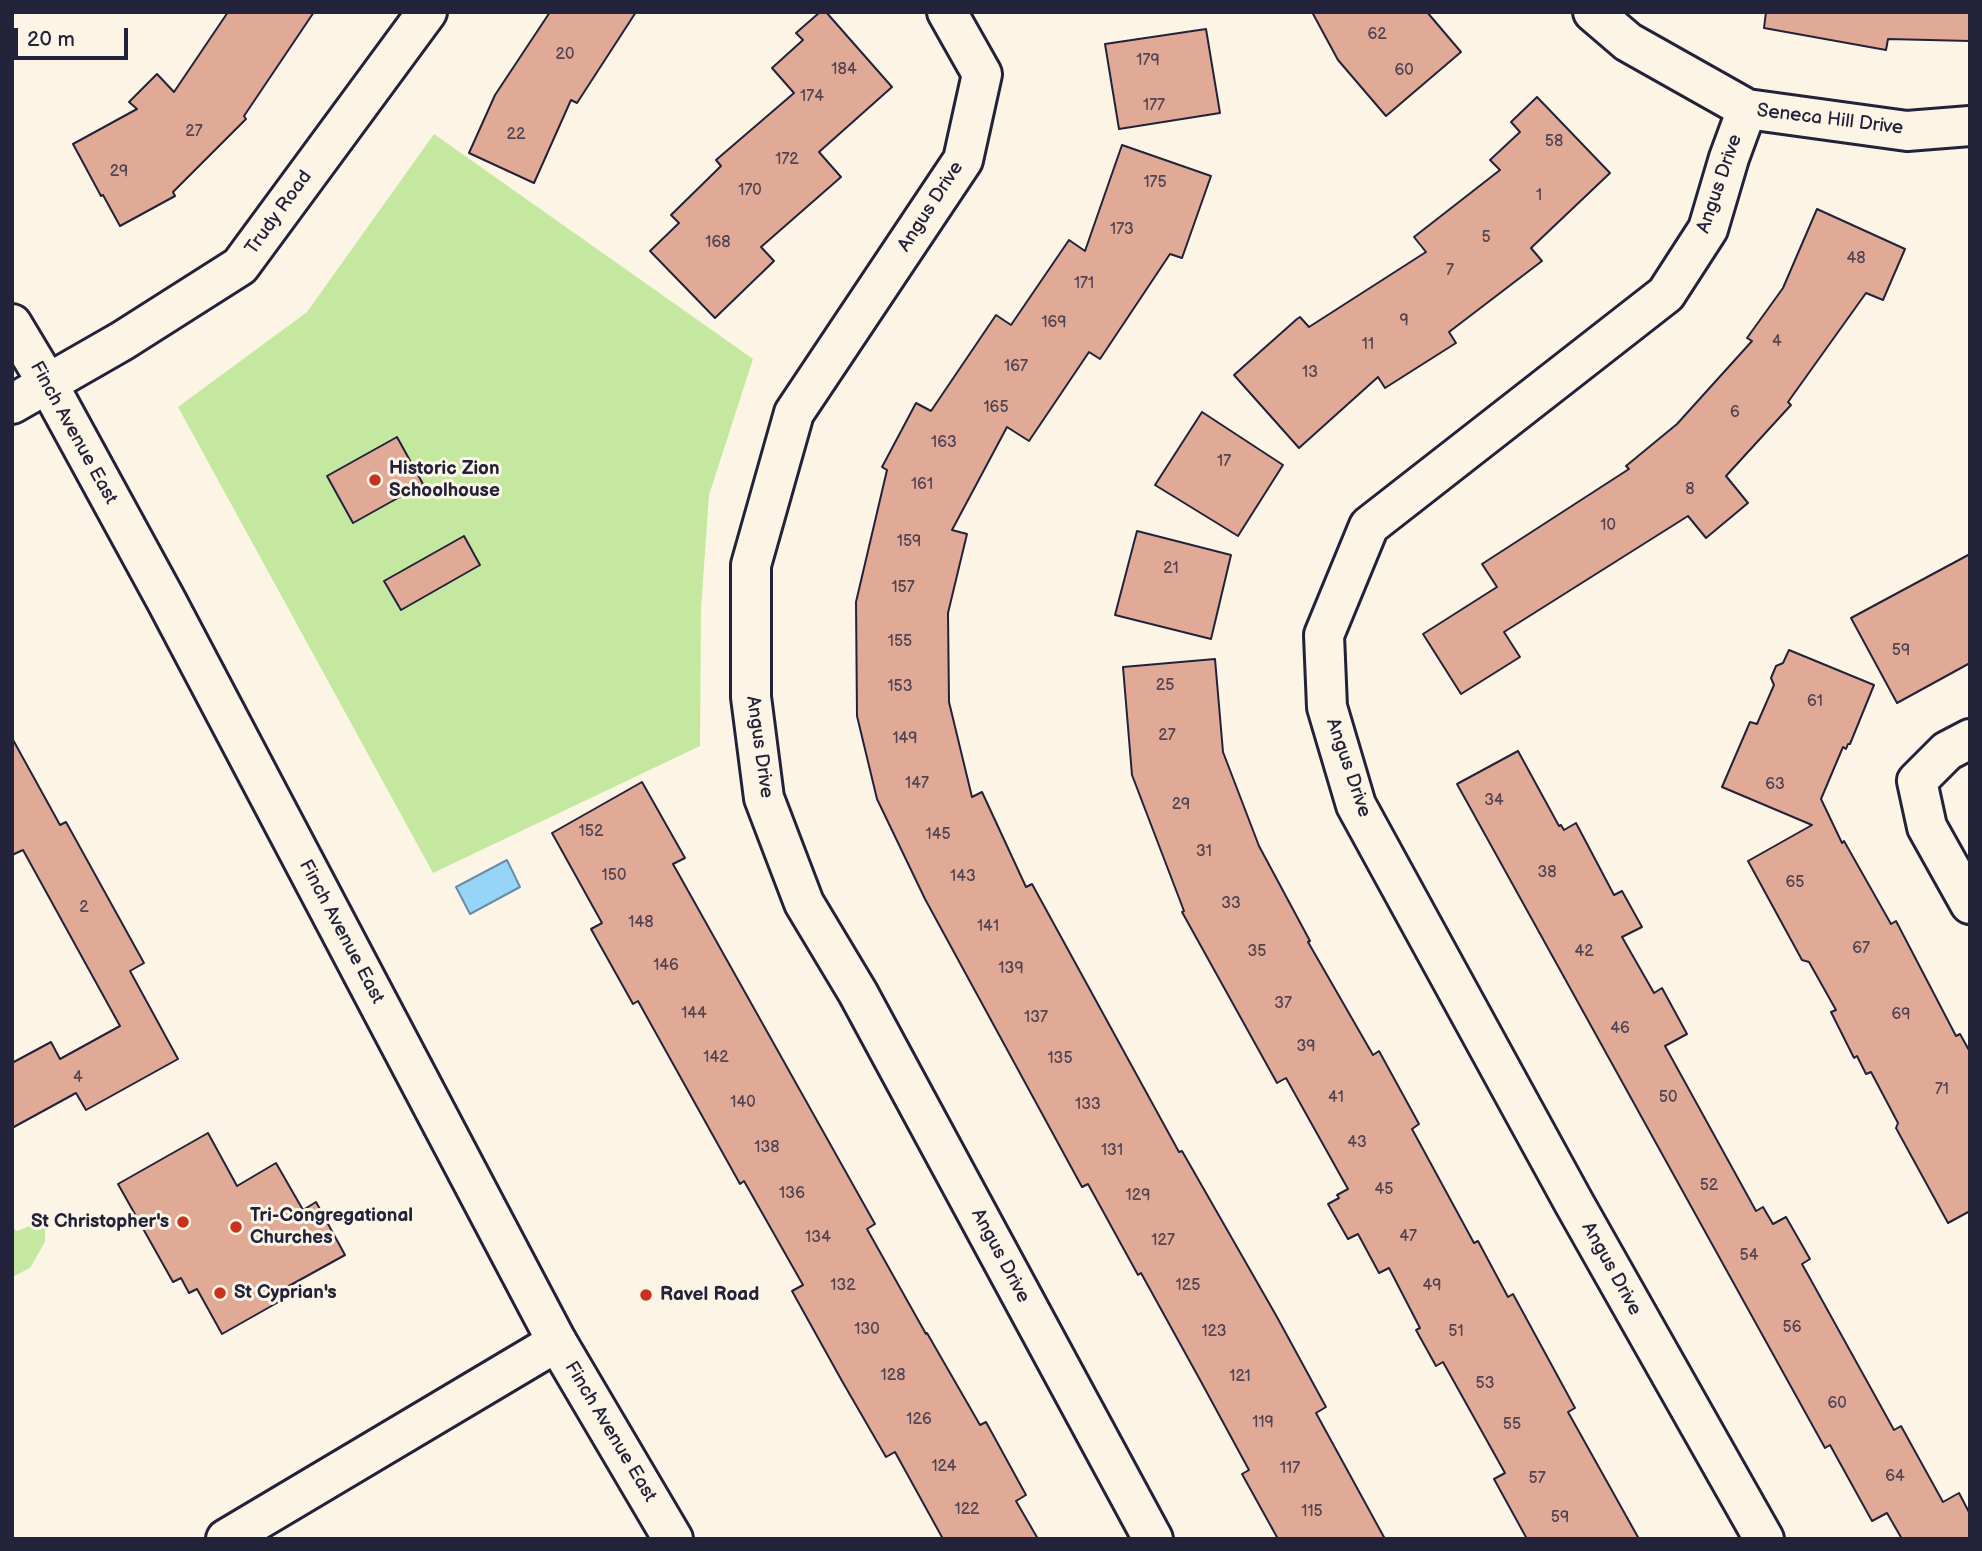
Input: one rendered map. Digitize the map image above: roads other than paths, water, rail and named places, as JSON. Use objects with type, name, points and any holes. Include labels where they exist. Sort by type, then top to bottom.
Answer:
[{"type":"street","name":"Trudy Road","points":[[12,404],[122,341],[240,266],[427,12]]},
{"type":"street","name":"Angus Drive","points":[[947,12],[982,74],[963,160],[794,413],[751,565],[751,697],[764,798],[804,903],[864,1005],[1153,1539]]},
{"type":"street","name":"Seneca Hill Drive","points":[[1593,12],[1628,42],[1747,109],[1907,131],[1970,126]]},
{"type":"street","name":"Angus Drive","points":[[1747,109],[1708,229],[1666,294],[1369,526],[1324,635],[1327,707],[1356,804],[1574,1203],[1764,1539]]},
{"type":"street","name":"Finch Avenue East","points":[[12,324],[48,384],[167,602],[557,1342],[673,1539]]},
{"type":"street","points":[[1970,739],[1947,751],[1917,781],[1927,827],[1970,904]]},
{"type":"street","points":[[226,1539],[557,1342]]},
{"type":"water","points":[[507,860],[520,887],[470,914],[456,887]]},
{"type":"place","name":"Historic Zion Schoolhouse","points":[[375,480]]},
{"type":"place","name":"St Christopher's","points":[[183,1222]]},
{"type":"place","name":"Tri-Congregational Churches","points":[[236,1227]]},
{"type":"place","name":"St Cyprian's","points":[[220,1293]]},
{"type":"place","name":"Ravel Road","points":[[646,1295]]}]
